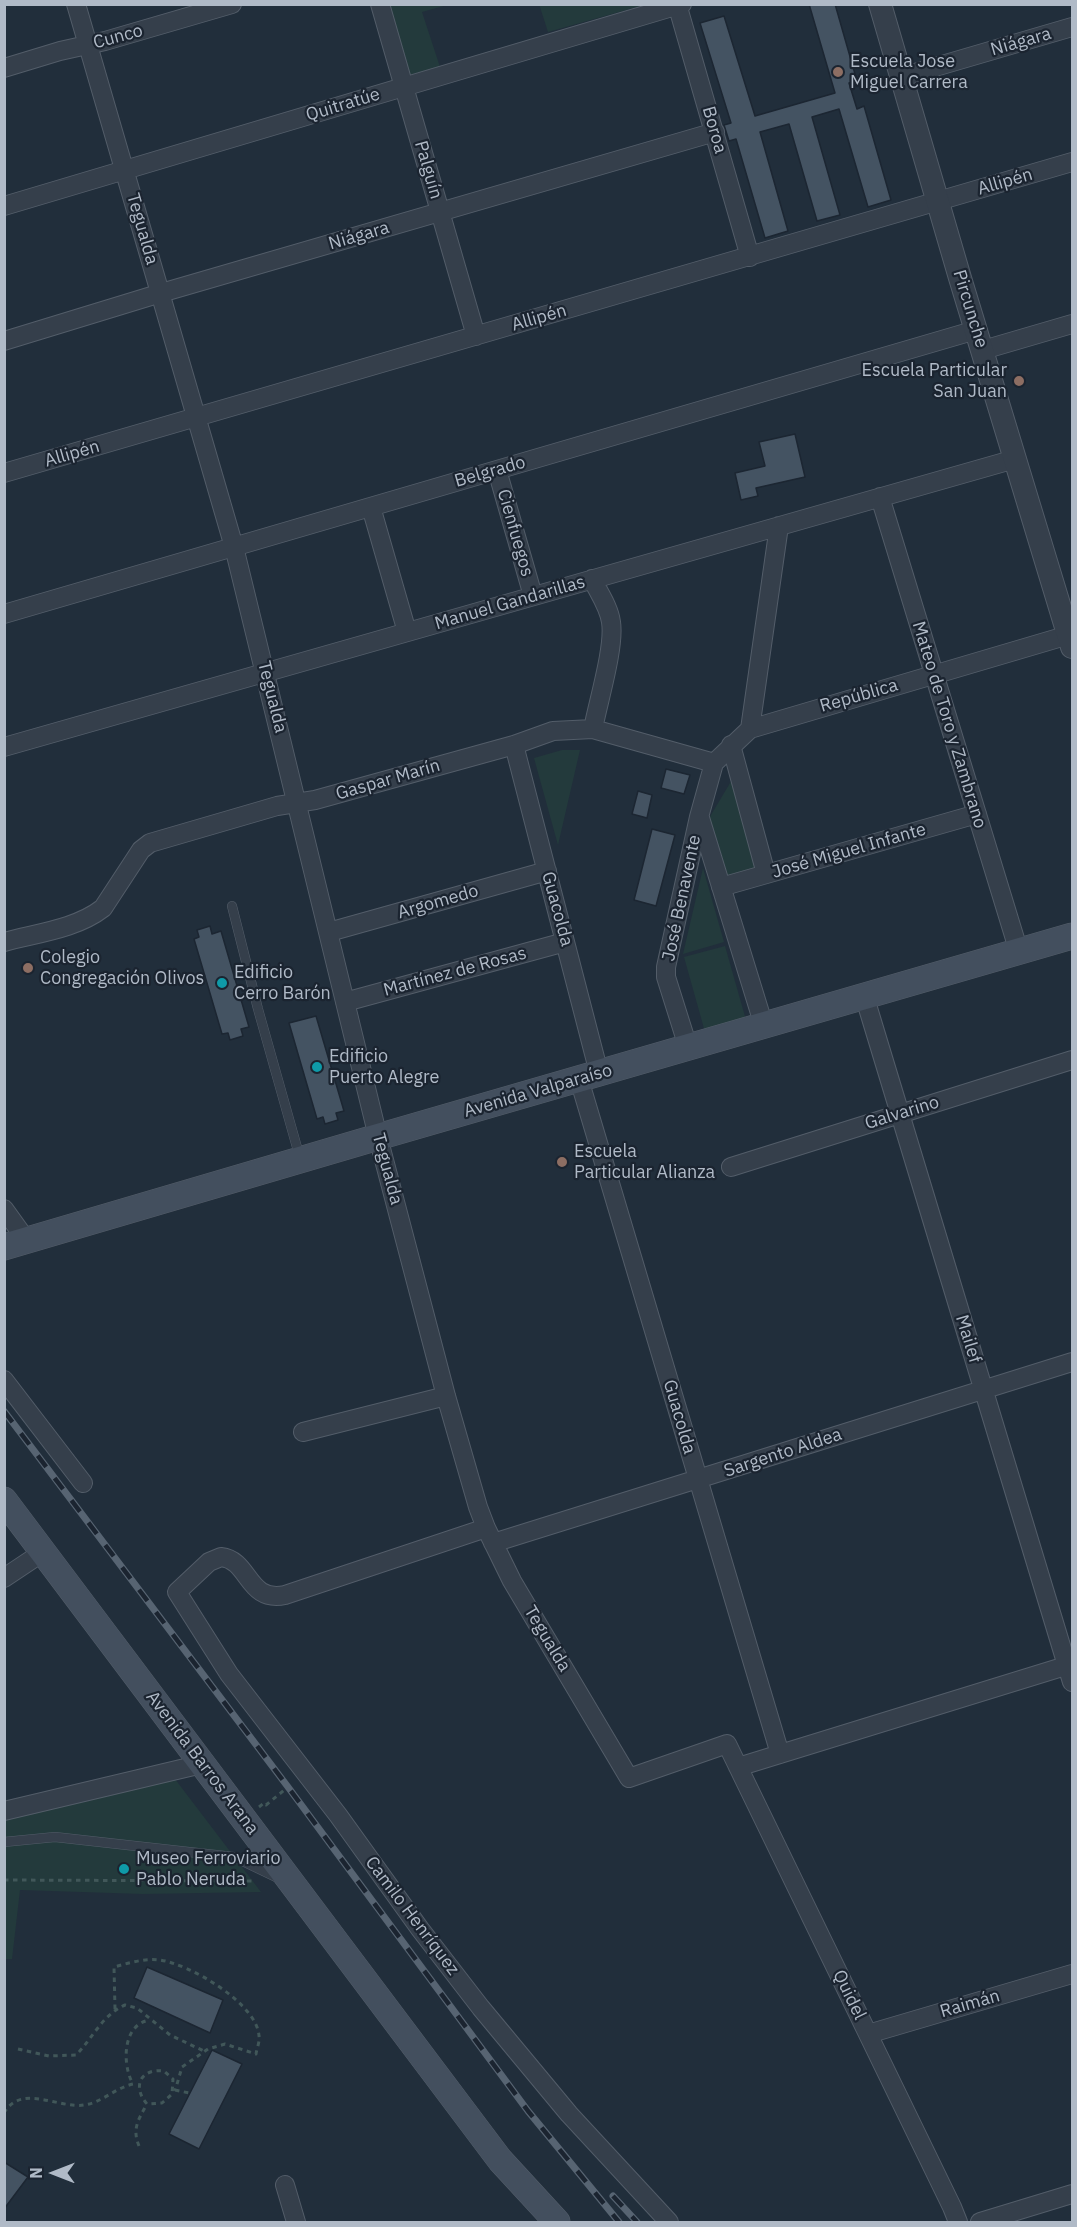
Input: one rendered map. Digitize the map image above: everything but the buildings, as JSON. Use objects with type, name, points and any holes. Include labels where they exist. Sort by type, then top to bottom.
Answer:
[{"type":"main road","name":"Avenida Valparaíso","points":[[16,1244],[1072,936]]},
{"type":"main road","name":"Avenida Barros Arana","points":[[4,1500],[500,2160],[557,2223]]},
{"type":"street","name":"Tegualda","points":[[76,4],[234,547],[378,1137],[446,1396],[489,1536],[512,1581],[629,1778],[727,1744]]},
{"type":"street","name":"Cunco","points":[[4,68],[232,4]]},
{"type":"street","name":"Palguín","points":[[380,4],[476,336]]},
{"type":"street","name":"Pircunche","points":[[880,4],[937,202],[1071,638]]},
{"type":"street","name":"Quitratúe","points":[[4,206],[679,5]]},
{"type":"street","name":"Boroa","points":[[679,5],[750,257]]},
{"type":"street","name":"Niágara","points":[[901,77],[1072,27]]},
{"type":"street","name":"Niágara","points":[[4,341],[715,132]]},
{"type":"street","name":"Allipén","points":[[4,473],[1072,162]]},
{"type":"street","name":"Belgrado","points":[[4,614],[497,470],[980,340],[1072,324]]},
{"type":"street","name":"Manuel Gandarillas","points":[[4,747],[1015,459]]},
{"type":"street","name":"Cienfuegos","points":[[497,470],[533,596]]},
{"type":"street","name":"Mateo de Toro y Zambrano","points":[[879,497],[1019,952]]},
{"type":"street","points":[[371,507],[407,632]]},
{"type":"street","points":[[750,729],[779,526]]},
{"type":"street","points":[[592,579],[611,622],[611,642],[593,729]]},
{"type":"street","name":"República","points":[[750,729],[934,674],[1071,638]]},
{"type":"street","name":"Gaspar Marín","points":[[5,939],[83,921],[95,914],[103,908],[141,850],[150,843],[277,806],[315,800],[514,745],[553,731],[593,729],[714,763]]},
{"type":"street","name":"José Benavente","points":[[688,1047],[666,978],[666,967],[699,817],[714,763],[750,729]]},
{"type":"street","name":"Guacolda","points":[[514,745],[565,942],[589,1076],[697,1480],[780,1754]]},
{"type":"street","points":[[732,745],[766,874]]},
{"type":"street","name":"José Miguel Infante","points":[[721,887],[977,814]]},
{"type":"street","name":"José Benavente","points":[[699,817],[764,1026]]},
{"type":"street","name":"Argomedo","points":[[328,932],[547,871]]},
{"type":"street","name":"Martínez de Rosas","points":[[345,1002],[565,942]]},
{"type":"street","name":"Mailef","points":[[864,996],[983,1390],[1071,1670]]},
{"type":"street","name":"Galvarino","points":[[731,1167],[1072,1060]]},
{"type":"street","points":[[4,1209],[16,1244]]},
{"type":"street","name":"Sargento Aldea","points":[[177,1592],[209,1562],[221,1557],[235,1562],[262,1593],[277,1597],[285,1595],[489,1536],[697,1480],[1072,1362]]},
{"type":"street","points":[[4,1380],[83,1483]]},
{"type":"street","points":[[303,1432],[446,1396]]},
{"type":"street","points":[[4,1578],[43,1552]]},
{"type":"street","name":"Camilo Henríquez","points":[[177,1592],[229,1674],[338,1815],[420,1929],[481,2008],[569,2114],[669,2223]]},
{"type":"street","points":[[738,1767],[1071,1670]]},
{"type":"street","name":"Quidel","points":[[727,1744],[958,2223]]},
{"type":"street","points":[[4,1811],[202,1764]]},
{"type":"street","name":"Raimán","points":[[868,2034],[1072,1974]]},
{"type":"street","points":[[285,2185],[296,2223]]},
{"type":"street","points":[[980,2223],[1033,2215],[1072,2194]]},
{"type":"lane","points":[[232,906],[260,1018],[300,1160]]},
{"type":"lane","points":[[4,1842],[55,1837],[234,1857],[293,1885]]},
{"type":"path","points":[[243,1819],[264,1803],[266,1805],[288,1787]]},
{"type":"path","points":[[4,1880],[258,1881]]},
{"type":"path","points":[[115,2009],[114,1967],[138,1960],[158,1959],[197,1972],[243,2006],[251,2014],[260,2034],[256,2054],[225,2044],[208,2049],[182,2067],[174,2090],[166,2101],[147,2104]]},
{"type":"path","points":[[18,2049],[49,2056],[76,2055],[115,2009],[125,2005],[137,2008],[170,2035],[206,2052]]},
{"type":"path","points":[[133,2084],[128,2077],[126,2064],[128,2042],[138,2023],[150,2020]]},
{"type":"path","points":[[147,2104],[141,2095],[139,2085],[145,2073],[154,2070],[164,2071],[173,2079],[174,2090]]},
{"type":"path","points":[[4,2113],[8,2107],[28,2098],[75,2106],[86,2105],[133,2084],[139,2085]]},
{"type":"path","points":[[174,2090],[189,2093]]},
{"type":"path","points":[[139,2146],[134,2135],[147,2104]]},
{"type":"green space","points":[[539,4],[644,4],[644,5],[548,32]]},
{"type":"green space","points":[[388,5],[447,5],[422,12],[440,67],[409,75]]},
{"type":"green space","points":[[562,750],[580,750],[558,845],[534,758]]},
{"type":"green space","points":[[733,778],[761,878],[727,887],[708,820]]},
{"type":"green space","points":[[703,868],[724,942],[683,954]]},
{"type":"green space","points":[[725,946],[746,1020],[705,1032],[684,957]]},
{"type":"green space","name":"Museo Ferroviario Pablo Neruda","points":[[175,1779],[261,1892],[143,1894],[20,1890],[12,1959],[5,1959],[4,1816],[84,1802]]},
{"type":"railway","points":[[4,1411],[288,1787],[528,2111],[619,2222]]},
{"type":"railway","points":[[613,2196],[637,2222]]},
{"type":"place","name":"Escuela Jose Miguel Carrera","points":[[838,72]]},
{"type":"place","name":"Escuela Particular San Juan","points":[[1019,381]]},
{"type":"place","name":"Colegio Congregación Olivos","points":[[28,968]]},
{"type":"place","name":"Edificio Cerro Barón","points":[[222,983]]},
{"type":"place","name":"Edificio Puerto Alegre","points":[[317,1067]]},
{"type":"place","name":"Escuela Particular Alianza","points":[[562,1162]]},
{"type":"place","name":"Museo Ferroviario Pablo Neruda","points":[[124,1869]]}]
